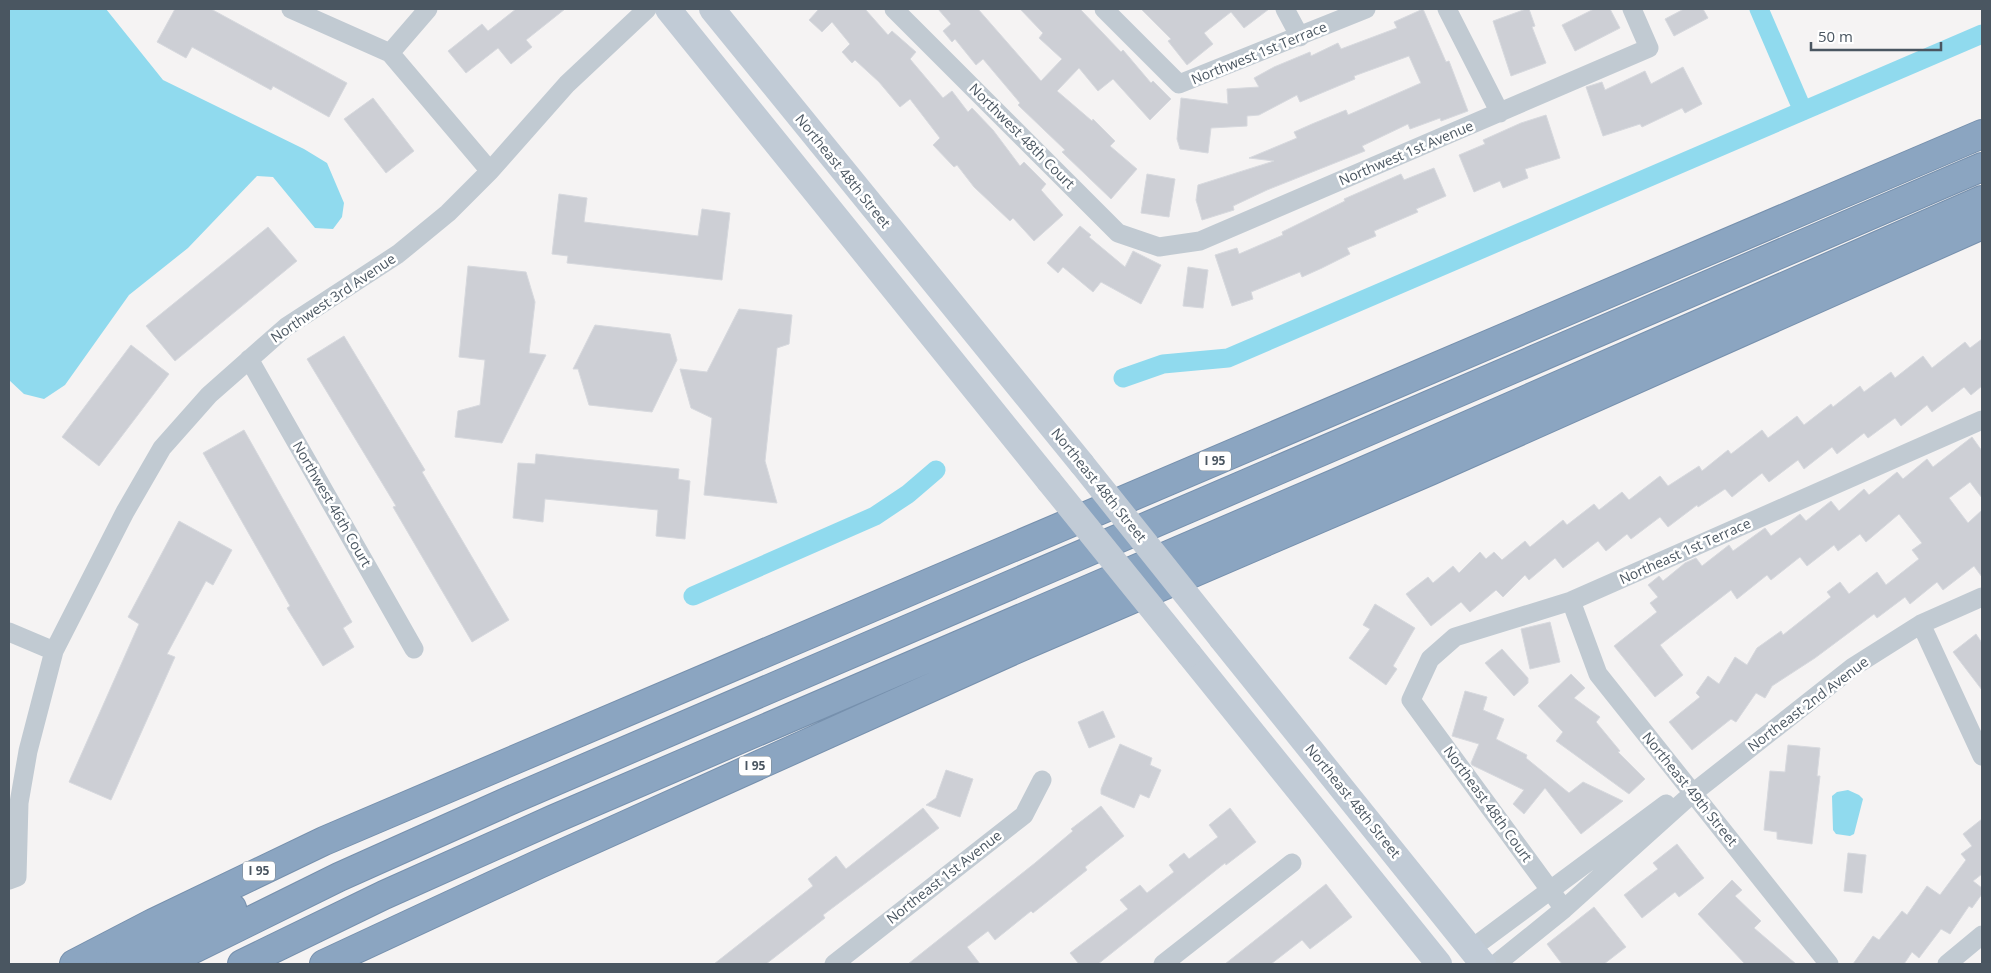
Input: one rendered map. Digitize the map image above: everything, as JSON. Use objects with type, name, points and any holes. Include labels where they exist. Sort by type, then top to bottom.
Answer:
[{"type":"highway","name":"I 95","points":[[74,964],[267,867],[448,788],[1982,134]]},
{"type":"highway","points":[[163,964],[339,877],[510,800],[1982,167]]},
{"type":"highway","points":[[242,964],[384,895],[554,820],[1327,487],[1982,200]]},
{"type":"highway","name":"I 95","points":[[324,964],[572,849],[1014,650],[1430,471],[1982,225]]},
{"type":"highway","points":[[121,964],[268,891],[385,837],[448,788]]},
{"type":"main road","points":[[668,9],[1439,964]]},
{"type":"main road","name":"Northeast 48th Street","points":[[712,9],[1082,464],[1477,957]]},
{"type":"street","points":[[291,9],[390,53],[490,171]]},
{"type":"street","points":[[390,53],[428,9]]},
{"type":"street","name":"Northwest 3rd Avenue","points":[[13,879],[19,803],[28,751],[54,651],[125,512],[162,448],[209,395],[286,327],[398,254],[448,213],[490,171],[567,84],[647,9]]},
{"type":"street","name":"Northwest 1st Terrace","points":[[1104,9],[1179,84],[1366,9]]},
{"type":"street","points":[[1285,9],[1300,37]]},
{"type":"street","points":[[1447,9],[1500,113]]},
{"type":"street","name":"Northwest 1st Avenue","points":[[1159,248],[1200,241],[1649,48],[1632,9]]},
{"type":"street","name":"Northwest 48th Court","points":[[901,11],[1118,233],[1159,248]]},
{"type":"street","name":"Northwest 46th Court","points":[[249,358],[414,649]]},
{"type":"street","name":"Northeast 1st Terrace","points":[[1411,700],[1430,658],[1456,637],[1571,601],[1982,420]]},
{"type":"street","name":"Northeast 2nd Avenue","points":[[1496,964],[1564,909],[1693,793],[1853,667],[1921,624],[1982,597]]},
{"type":"street","name":"Northeast 49th Street","points":[[1571,601],[1598,674],[1830,964]]},
{"type":"street","points":[[1921,624],[1982,756]]},
{"type":"street","points":[[9,632],[54,651]]},
{"type":"street","name":"Northeast 48th Court","points":[[1411,700],[1564,909]]},
{"type":"street","name":"Northeast 1st Avenue","points":[[834,964],[1024,815],[1042,780]]},
{"type":"street","name":"Northeast 2nd Avenue","points":[[1477,957],[1551,891],[1683,792],[1693,793]]},
{"type":"street","points":[[1162,964],[1292,863]]},
{"type":"street","points":[[1947,964],[1982,935]]},
{"type":"water","points":[[9,9],[106,9],[163,80],[304,149],[327,163],[344,203],[342,217],[333,229],[315,228],[273,177],[257,176],[188,248],[129,295],[65,385],[44,399],[24,394],[9,380]]},
{"type":"water","points":[[1848,790],[1863,799],[1854,834],[1850,836],[1836,834],[1833,830],[1832,796],[1837,792]]},
{"type":"building","points":[[175,9],[211,9],[347,83],[329,117],[273,86],[271,90],[192,47],[186,58],[157,42]]},
{"type":"building","points":[[516,9],[565,9],[526,40],[532,47],[511,64],[498,48],[466,73],[448,51],[482,24],[488,31]]},
{"type":"building","points":[[819,9],[865,9],[888,35],[892,31],[916,52],[910,59],[943,98],[952,91],[968,112],[972,108],[993,130],[1020,166],[1024,162],[1046,184],[1041,190],[1063,215],[1034,241],[1013,218],[1010,221],[974,187],[957,165],[954,167],[933,145],[940,138],[910,99],[900,107],[879,82],[855,60],[852,63],[842,52],[850,44],[832,22],[822,32],[809,20]]},
{"type":"building","points":[[938,9],[978,9],[1041,81],[1062,59],[1039,38],[1043,33],[1020,9],[1080,9],[1121,52],[1123,50],[1151,83],[1153,81],[1171,99],[1150,120],[1113,79],[1098,91],[1079,68],[1057,91],[1092,121],[1093,119],[1115,141],[1110,146],[1137,169],[1111,199],[1062,152],[1065,150],[1018,105],[1020,103],[983,59],[976,65],[955,39],[952,42],[943,31],[951,24]]},
{"type":"building","points":[[1141,9],[1269,9],[1244,28],[1231,12],[1204,33],[1213,44],[1187,65],[1168,41],[1171,39]]},
{"type":"building","points":[[1423,9],[1446,62],[1449,61],[1468,111],[1441,121],[1440,118],[1410,129],[1408,124],[1362,146],[1365,151],[1267,190],[1233,206],[1234,210],[1202,220],[1196,200],[1198,185],[1274,161],[1249,158],[1297,138],[1294,132],[1312,124],[1346,110],[1348,115],[1421,83],[1409,56],[1354,76],[1355,79],[1300,102],[1297,95],[1259,115],[1247,116],[1247,126],[1211,128],[1208,153],[1180,149],[1177,139],[1181,98],[1228,104],[1227,89],[1259,87],[1254,78],[1274,67],[1310,52],[1311,56],[1338,43],[1341,49],[1397,28],[1394,22]]},
{"type":"building","points":[[1529,9],[1535,26],[1532,27],[1546,63],[1511,76],[1493,21]]},
{"type":"building","points":[[1594,9],[1610,9],[1620,28],[1575,51],[1562,25]]},
{"type":"building","points":[[1684,9],[1703,9],[1708,18],[1674,36],[1665,19]]},
{"type":"building","points":[[1683,67],[1702,104],[1685,113],[1682,108],[1642,127],[1640,124],[1603,136],[1586,87],[1602,82],[1605,90],[1645,71],[1651,84]]},
{"type":"building","points":[[373,98],[414,151],[386,173],[344,119]]},
{"type":"building","points":[[1546,115],[1560,158],[1525,169],[1528,178],[1503,188],[1500,181],[1474,192],[1459,155],[1485,144],[1483,140],[1521,123]]},
{"type":"building","points":[[1434,168],[1446,196],[1416,209],[1418,212],[1374,231],[1376,236],[1347,248],[1350,254],[1302,277],[1300,272],[1251,292],[1253,299],[1232,306],[1215,255],[1237,248],[1239,254],[1283,235],[1282,232],[1345,201],[1344,199],[1401,174],[1404,180]]},
{"type":"building","points":[[1147,174],[1175,179],[1169,217],[1141,213]]},
{"type":"building","points":[[559,194],[587,198],[584,222],[698,236],[702,209],[730,213],[722,280],[567,263],[568,256],[552,254]]},
{"type":"building","points":[[1080,226],[1091,235],[1089,237],[1125,267],[1133,251],[1161,265],[1141,304],[1101,282],[1093,292],[1063,267],[1058,273],[1047,263]]},
{"type":"building","points":[[268,227],[297,261],[175,361],[146,326]]},
{"type":"building","points":[[468,266],[526,272],[535,302],[529,353],[546,355],[502,443],[455,437],[458,411],[480,405],[485,360],[459,357]]},
{"type":"building","points":[[1188,267],[1208,270],[1203,308],[1183,306]]},
{"type":"building","points":[[739,309],[792,315],[789,344],[777,348],[765,461],[777,503],[704,495],[712,418],[691,408],[680,369],[707,372]]},
{"type":"building","points":[[595,325],[670,334],[677,360],[652,412],[589,405],[578,369],[573,369]]},
{"type":"building","points":[[344,336],[425,470],[422,472],[509,620],[472,642],[393,507],[396,506],[307,359]]},
{"type":"building","points":[[1982,339],[1982,386],[1971,395],[1964,387],[1932,412],[1927,405],[1901,426],[1895,418],[1868,438],[1864,433],[1837,454],[1832,447],[1804,469],[1798,460],[1769,482],[1762,473],[1732,497],[1725,489],[1698,507],[1697,505],[1668,527],[1660,517],[1631,539],[1627,534],[1606,551],[1598,541],[1563,568],[1555,558],[1529,580],[1525,575],[1503,597],[1496,590],[1470,612],[1461,602],[1431,626],[1406,594],[1428,577],[1433,583],[1453,566],[1459,573],[1480,552],[1486,559],[1494,552],[1502,560],[1525,541],[1530,547],[1563,520],[1567,525],[1594,504],[1599,510],[1622,492],[1629,500],[1660,476],[1668,486],[1699,466],[1702,471],[1728,450],[1731,454],[1762,430],[1768,438],[1797,416],[1804,425],[1831,404],[1833,407],[1860,386],[1864,392],[1891,372],[1895,378],[1923,356],[1932,368],[1965,342],[1970,348]]},
{"type":"building","points":[[131,345],[169,374],[99,466],[62,437]]},
{"type":"building","points":[[244,430],[352,622],[343,628],[354,647],[323,666],[287,608],[290,606],[203,453]]},
{"type":"building","points":[[1972,437],[1982,451],[1982,498],[1970,482],[1949,498],[1968,523],[1982,510],[1982,577],[1974,566],[1943,590],[1937,582],[1910,604],[1905,597],[1877,618],[1874,614],[1815,658],[1772,686],[1765,698],[1756,693],[1736,722],[1731,719],[1692,750],[1669,722],[1700,697],[1696,693],[1708,676],[1719,684],[1735,657],[1747,665],[1757,648],[1781,631],[1783,635],[1831,597],[1827,592],[1840,582],[1849,594],[1877,572],[1886,585],[1919,559],[1912,550],[1922,543],[1899,514],[1866,542],[1860,534],[1838,551],[1834,545],[1807,566],[1800,557],[1771,580],[1767,575],[1737,599],[1731,590],[1660,645],[1683,675],[1655,697],[1614,646],[1657,612],[1650,603],[1658,597],[1648,585],[1659,576],[1663,581],[1685,563],[1696,558],[1702,566],[1729,545],[1733,551],[1765,528],[1771,536],[1800,514],[1806,521],[1831,501],[1839,511],[1864,489],[1869,495],[1897,472],[1903,479],[1927,459],[1933,467]]},
{"type":"building","points":[[536,454],[679,469],[678,479],[690,481],[685,539],[656,536],[658,510],[545,499],[543,522],[513,518],[518,463],[535,464]]},
{"type":"building","points":[[179,521],[232,550],[213,585],[206,581],[167,654],[175,657],[111,800],[69,782],[139,624],[128,617]]},
{"type":"building","points":[[1375,604],[1415,628],[1393,666],[1397,669],[1386,685],[1349,658],[1370,629],[1363,625]]},
{"type":"building","points":[[1550,622],[1560,662],[1530,669],[1521,629]]},
{"type":"building","points":[[1976,634],[1982,643],[1982,690],[1953,652]]},
{"type":"building","points":[[1502,649],[1528,678],[1528,683],[1514,696],[1485,663]]},
{"type":"building","points":[[1571,674],[1585,688],[1574,698],[1600,717],[1596,722],[1620,751],[1618,752],[1645,779],[1629,794],[1556,741],[1563,732],[1538,706]]},
{"type":"building","points":[[1465,691],[1487,697],[1483,710],[1504,719],[1496,739],[1527,755],[1526,758],[1569,793],[1583,782],[1623,801],[1581,834],[1545,788],[1524,814],[1513,804],[1524,790],[1472,765],[1471,763],[1479,744],[1452,736]]},
{"type":"building","points":[[1103,711],[1115,737],[1089,748],[1078,722]]},
{"type":"building","points":[[1120,744],[1152,758],[1150,765],[1161,770],[1149,798],[1140,794],[1134,808],[1101,794],[1101,789]]},
{"type":"building","points":[[1788,745],[1820,748],[1817,776],[1820,776],[1812,844],[1777,839],[1777,832],[1764,830],[1770,771],[1785,772]]},
{"type":"building","points":[[946,770],[973,779],[960,817],[926,805],[936,798]]},
{"type":"building","points":[[1101,806],[1124,836],[1085,867],[1087,870],[1033,913],[1031,911],[995,940],[988,931],[967,947],[980,964],[908,964],[1035,863],[1073,831],[1071,829]]},
{"type":"building","points":[[923,808],[939,828],[823,915],[825,918],[766,964],[714,964],[813,886],[808,879],[836,856],[846,869]]},
{"type":"building","points":[[1230,808],[1256,842],[1226,865],[1225,863],[1098,964],[1079,964],[1070,953],[1128,909],[1120,900],[1140,885],[1147,893],[1174,872],[1169,865],[1184,853],[1189,859],[1218,837],[1209,825]]},
{"type":"building","points":[[1982,819],[1982,874],[1973,881],[1982,888],[1982,894],[1972,908],[1969,906],[1950,934],[1941,929],[1919,958],[1912,952],[1904,964],[1853,964],[1873,936],[1879,940],[1902,911],[1907,915],[1927,886],[1940,895],[1966,860],[1961,854],[1972,846],[1963,834]]},
{"type":"building","points":[[1677,844],[1704,878],[1679,897],[1675,892],[1642,918],[1624,895],[1658,869],[1653,863]]},
{"type":"building","points":[[1848,853],[1866,855],[1862,893],[1844,891]]},
{"type":"building","points":[[1732,880],[1742,890],[1735,896],[1761,921],[1754,928],[1796,964],[1745,964],[1698,914]]},
{"type":"building","points":[[1326,884],[1352,917],[1310,949],[1302,940],[1271,964],[1225,964]]},
{"type":"building","points":[[1594,907],[1626,947],[1604,964],[1562,964],[1547,944]]},
{"type":"waterway","points":[[1759,9],[1803,111]]},
{"type":"waterway","points":[[1123,378],[1163,364],[1228,358],[1982,34]]},
{"type":"waterway","points":[[693,596],[875,516],[908,494],[936,470]]}]
